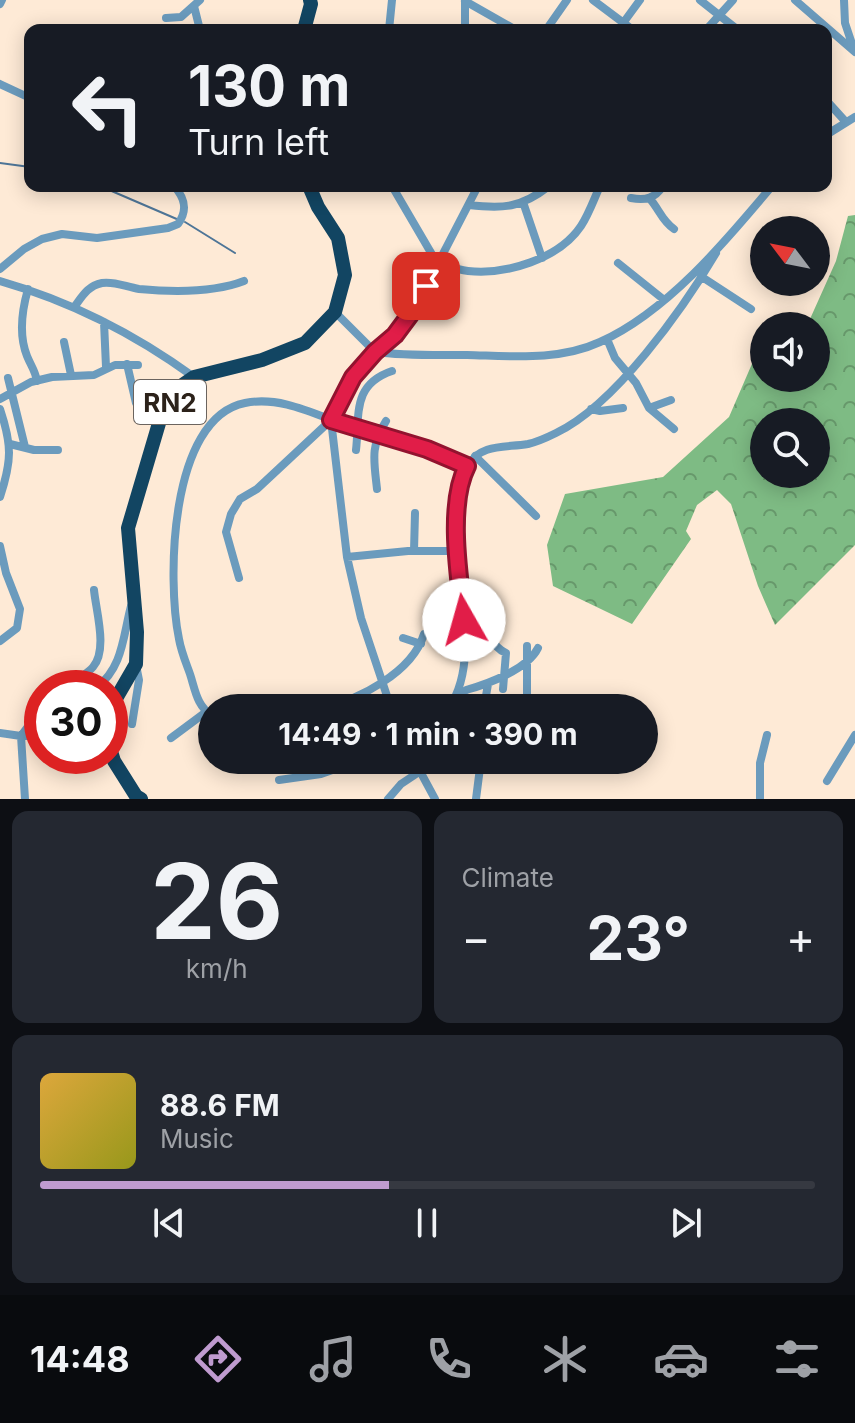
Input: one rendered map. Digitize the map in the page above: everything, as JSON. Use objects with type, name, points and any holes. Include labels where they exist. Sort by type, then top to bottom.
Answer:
[{"type":"highway","points":[[306,24],[310,0]]},
{"type":"highway","name":"RN2","points":[[136,664],[137,632],[128,528],[162,413],[181,386],[194,377],[262,360],[305,343],[335,312],[345,275],[338,238],[312,192]]},
{"type":"highway","points":[[128,678],[136,664]]},
{"type":"highway","points":[[122,774],[141,799]]},
{"type":"street","points":[[390,24],[392,0]]},
{"type":"street","points":[[465,0],[465,24]]},
{"type":"street","points":[[465,0],[506,24]]},
{"type":"street","points":[[550,24],[567,0]]},
{"type":"street","points":[[593,0],[618,24]]},
{"type":"street","points":[[622,24],[640,0]]},
{"type":"street","points":[[700,0],[730,24]]},
{"type":"street","points":[[712,24],[733,0]]},
{"type":"street","points":[[795,0],[822,24]]},
{"type":"street","points":[[844,0],[845,23],[854,52]]},
{"type":"street","points":[[166,18],[181,17],[197,3]]},
{"type":"street","points":[[197,3],[199,24]]},
{"type":"street","points":[[832,33],[854,52]]},
{"type":"street","points":[[0,84],[24,95]]},
{"type":"street","points":[[832,107],[845,121]]},
{"type":"street","points":[[832,131],[855,117]]},
{"type":"street","points":[[0,269],[24,249],[42,239],[62,234],[97,238],[168,228],[181,221],[185,211],[178,192]]},
{"type":"street","points":[[396,192],[437,263],[469,271],[509,268],[542,258],[564,244],[580,226],[597,192]]},
{"type":"street","points":[[239,578],[226,532],[231,514],[240,499],[257,489],[331,420],[353,377],[395,335],[415,308],[475,192]]},
{"type":"street","points":[[469,205],[495,208],[523,202],[539,192]]},
{"type":"street","points":[[650,199],[657,192]]},
{"type":"street","points":[[458,694],[465,668],[464,620],[456,551],[460,490],[467,466],[484,449],[529,443],[557,433],[591,409],[627,375],[765,192]]},
{"type":"street","points":[[631,198],[650,199],[659,209],[663,221],[674,229]]},
{"type":"street","points":[[523,202],[542,258]]},
{"type":"street","points":[[335,312],[375,352],[541,356],[569,352],[607,339],[633,323],[716,253]]},
{"type":"street","points":[[618,263],[663,299]]},
{"type":"street","points":[[702,277],[751,309]]},
{"type":"street","points":[[0,281],[75,306],[147,345],[194,377]]},
{"type":"street","points":[[75,306],[86,290],[99,284],[113,282],[138,289],[207,290],[244,281]]},
{"type":"street","points":[[28,289],[22,322],[26,352],[35,367],[37,381]]},
{"type":"street","points":[[104,322],[106,367]]},
{"type":"street","points":[[607,339],[609,348],[636,383],[649,408],[674,429]]},
{"type":"street","points":[[64,342],[71,375]]},
{"type":"street","points":[[127,364],[136,403],[162,413]]},
{"type":"street","points":[[0,399],[37,381],[71,375],[94,375],[106,367],[138,365]]},
{"type":"street","points":[[356,450],[356,417],[363,394],[381,375],[392,371]]},
{"type":"street","points":[[8,378],[25,447]]},
{"type":"street","points":[[649,408],[671,400]]},
{"type":"street","points":[[198,701],[179,640],[175,602],[175,524],[180,492],[198,447],[223,412],[245,403],[297,406],[358,429],[427,449],[467,466]]},
{"type":"street","points":[[591,409],[623,408]]},
{"type":"street","points":[[0,409],[10,444],[9,466],[0,497]]},
{"type":"street","points":[[331,420],[347,557],[385,694]]},
{"type":"street","points":[[377,489],[374,456],[377,435],[386,421]]},
{"type":"street","points":[[10,444],[34,450],[58,450]]},
{"type":"street","points":[[475,456],[536,516]]},
{"type":"street","points":[[414,551],[415,513]]},
{"type":"street","points":[[0,546],[6,573],[20,609],[17,628],[0,641]]},
{"type":"street","points":[[347,557],[456,551]]},
{"type":"street","points":[[91,670],[99,658],[94,590]]},
{"type":"street","points":[[113,670],[119,660],[132,593]]},
{"type":"street","points":[[464,620],[478,623],[498,650],[506,653],[503,689]]},
{"type":"street","points":[[363,694],[381,683],[421,644],[424,634]]},
{"type":"street","points":[[403,638],[421,644]]},
{"type":"street","points":[[527,646],[527,694]]},
{"type":"street","points":[[464,694],[466,690],[488,684],[527,661],[538,648]]},
{"type":"street","points":[[132,724],[139,680],[136,664]]},
{"type":"street","points":[[486,694],[488,684]]},
{"type":"street","points":[[171,738],[198,721]]},
{"type":"street","points":[[24,732],[21,736],[25,799]]},
{"type":"street","points":[[0,733],[21,736]]},
{"type":"street","points":[[760,799],[760,763],[767,735]]},
{"type":"street","points":[[827,781],[855,735]]},
{"type":"street","points":[[279,780],[321,774]]},
{"type":"street","points":[[388,799],[401,784],[416,774]]},
{"type":"street","points":[[420,774],[435,799]]},
{"type":"street","points":[[476,799],[479,774]]},
{"type":"green space","points":[[855,215],[855,545],[775,625],[758,586],[731,504],[717,490],[697,505],[686,531],[691,539],[632,624],[553,586],[547,545],[565,494],[663,477],[729,417],[750,368],[750,392],[830,392],[830,312],[813,312],[820,296],[830,296],[830,274],[848,216]]},
{"type":"waterway","points":[[0,163],[24,166]]},
{"type":"waterway","points":[[114,192],[179,220]]},
{"type":"waterway","points":[[185,222],[235,253]]},
{"type":"route","points":[[426,286],[415,308],[395,335],[353,377],[331,420],[427,449],[467,466],[462,476],[456,551],[464,620]]}]
